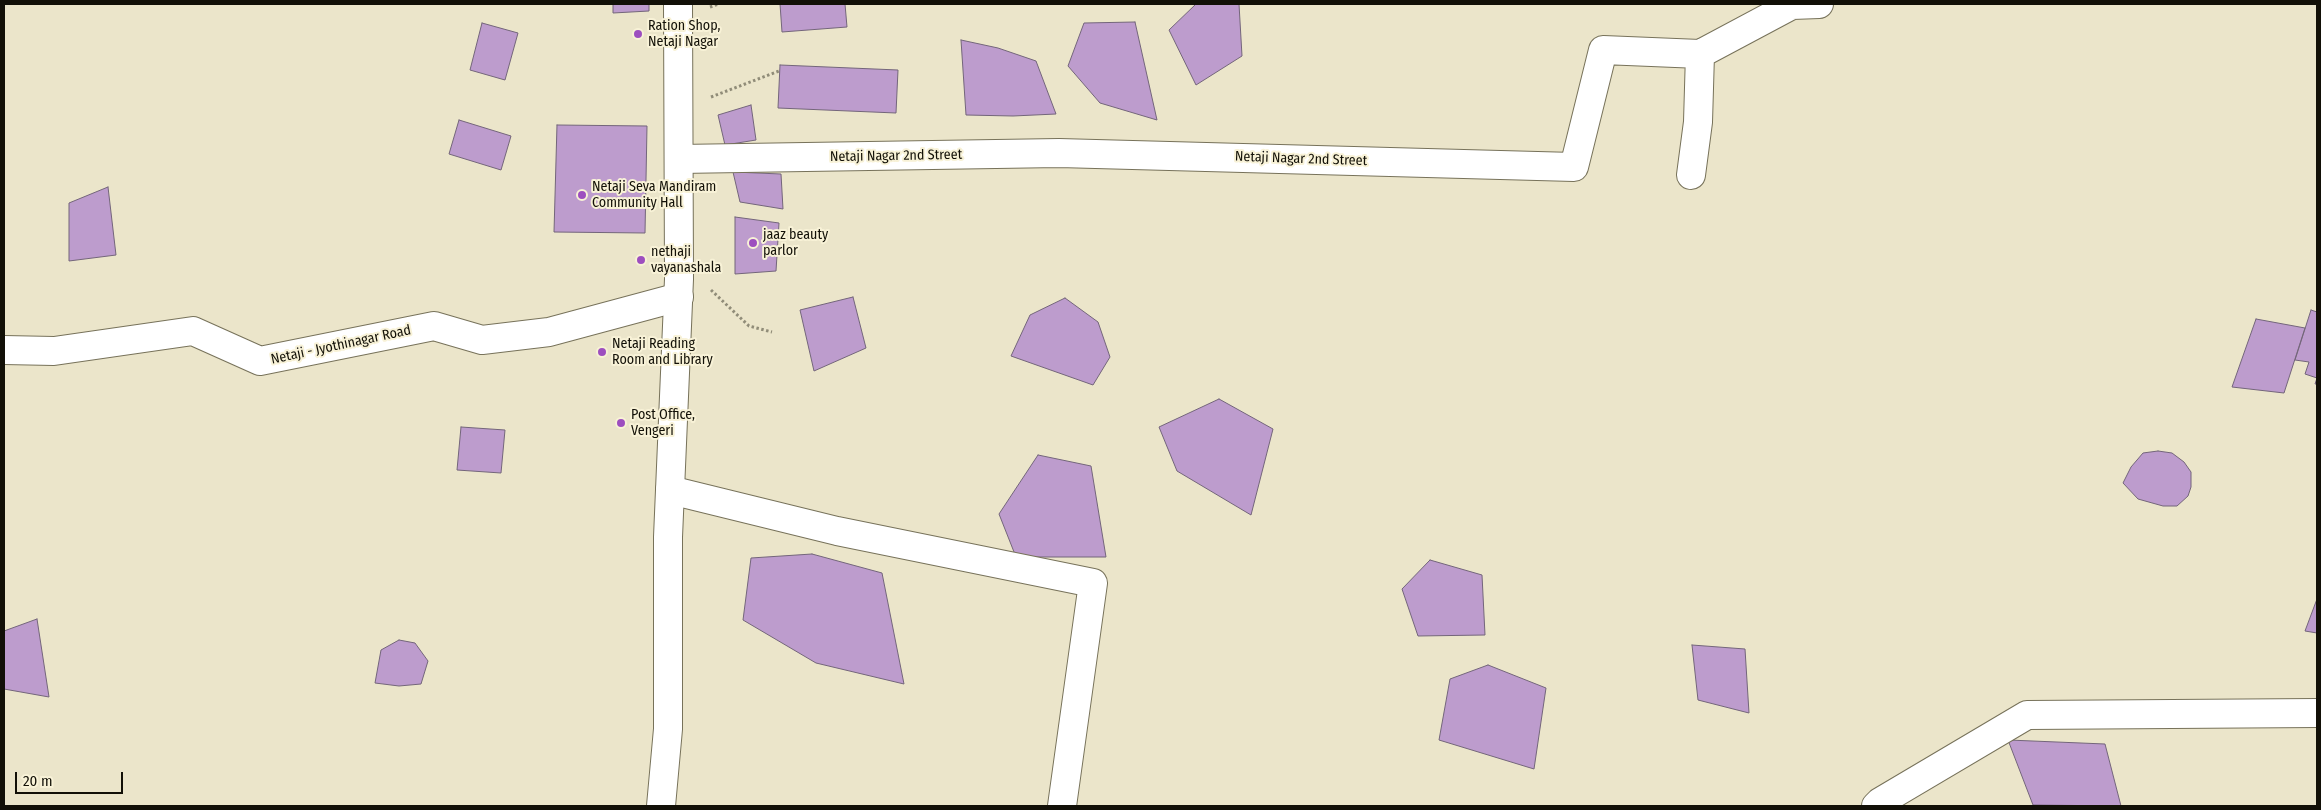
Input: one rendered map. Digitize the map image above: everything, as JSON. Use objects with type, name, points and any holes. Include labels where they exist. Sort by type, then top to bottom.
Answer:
[{"type":"street","points":[[656,806],[668,729],[668,536],[679,288],[678,4]]},
{"type":"street","name":"Netaji Nagar 2nd Street","points":[[679,159],[1059,153],[1574,167],[1603,50],[1700,54],[1792,6],[1819,4]]},
{"type":"street","points":[[1691,174],[1698,122],[1700,54]]},
{"type":"street","name":"Netaji - Jyothinagar Road","points":[[4,350],[54,351],[193,332],[260,361],[434,326],[482,340],[549,332],[679,288]]},
{"type":"street","points":[[670,490],[837,531],[1093,583],[1062,806]]},
{"type":"street","points":[[1876,806],[2027,715],[2317,712]]},
{"type":"path","points":[[679,104],[718,95],[779,71]]},
{"type":"path","points":[[679,288],[711,290],[749,326],[772,332]]},
{"type":"building","points":[[613,4],[649,4],[649,11],[613,13]]},
{"type":"building","points":[[780,4],[845,4],[847,27],[782,32]]},
{"type":"building","points":[[1196,4],[1239,4],[1242,56],[1196,85],[1169,30]]},
{"type":"building","points":[[1135,22],[1157,120],[1100,103],[1068,66],[1084,23]]},
{"type":"building","points":[[482,23],[518,33],[505,80],[470,70]]},
{"type":"building","points":[[961,40],[998,48],[1036,61],[1056,114],[1013,116],[966,115]]},
{"type":"building","points":[[780,65],[898,70],[896,113],[778,108]]},
{"type":"building","points":[[751,105],[756,140],[725,145],[718,115]]},
{"type":"building","points":[[459,120],[511,136],[501,170],[449,154]]},
{"type":"building","points":[[557,125],[647,126],[645,233],[554,232]]},
{"type":"building","points":[[733,172],[781,174],[783,209],[740,202]]},
{"type":"building","points":[[108,187],[116,255],[69,261],[69,203]]},
{"type":"building","points":[[735,217],[779,223],[776,271],[735,274]]},
{"type":"building","points":[[853,297],[866,348],[814,371],[800,310]]},
{"type":"building","points":[[1065,298],[1098,322],[1110,357],[1093,385],[1011,356],[1030,315]]},
{"type":"building","points":[[2311,310],[2317,312],[2317,378],[2305,374],[2309,362],[2295,360]]},
{"type":"building","points":[[2256,319],[2305,328],[2284,393],[2232,387]]},
{"type":"building","points":[[1219,399],[1273,429],[1251,515],[1177,471],[1159,427]]},
{"type":"building","points":[[461,427],[505,430],[501,473],[457,470]]},
{"type":"building","points":[[2158,451],[2172,453],[2184,462],[2191,472],[2191,487],[2188,496],[2177,506],[2163,506],[2138,499],[2123,483],[2131,467],[2143,453]]},
{"type":"building","points":[[1038,455],[1091,466],[1106,557],[1016,557],[999,514]]},
{"type":"building","points":[[812,554],[882,573],[904,684],[816,663],[743,620],[751,558]]},
{"type":"building","points":[[1430,560],[1482,575],[1485,635],[1418,636],[1402,589]]},
{"type":"building","points":[[2317,599],[2317,633],[2305,631]]},
{"type":"building","points":[[37,619],[49,697],[4,689],[4,631]]},
{"type":"building","points":[[399,640],[415,643],[428,661],[421,684],[399,686],[375,683],[381,650]]},
{"type":"building","points":[[1692,645],[1745,649],[1749,713],[1698,700]]},
{"type":"building","points":[[1488,665],[1546,688],[1534,769],[1439,740],[1450,679]]},
{"type":"building","points":[[2008,740],[2105,744],[2121,806],[2033,805]]},
{"type":"place","name":"Ration Shop, Netaji Nagar","points":[[638,34]]},
{"type":"place","name":"Netaji Seva Mandiram Community Hall","points":[[582,195]]},
{"type":"place","name":"jaaz beauty parlor","points":[[753,243]]},
{"type":"place","name":"nethaji vayanashala","points":[[641,260]]},
{"type":"place","name":"Netaji Reading Room and Library","points":[[602,352]]},
{"type":"place","name":"Post Office, Vengeri","points":[[621,423]]}]
